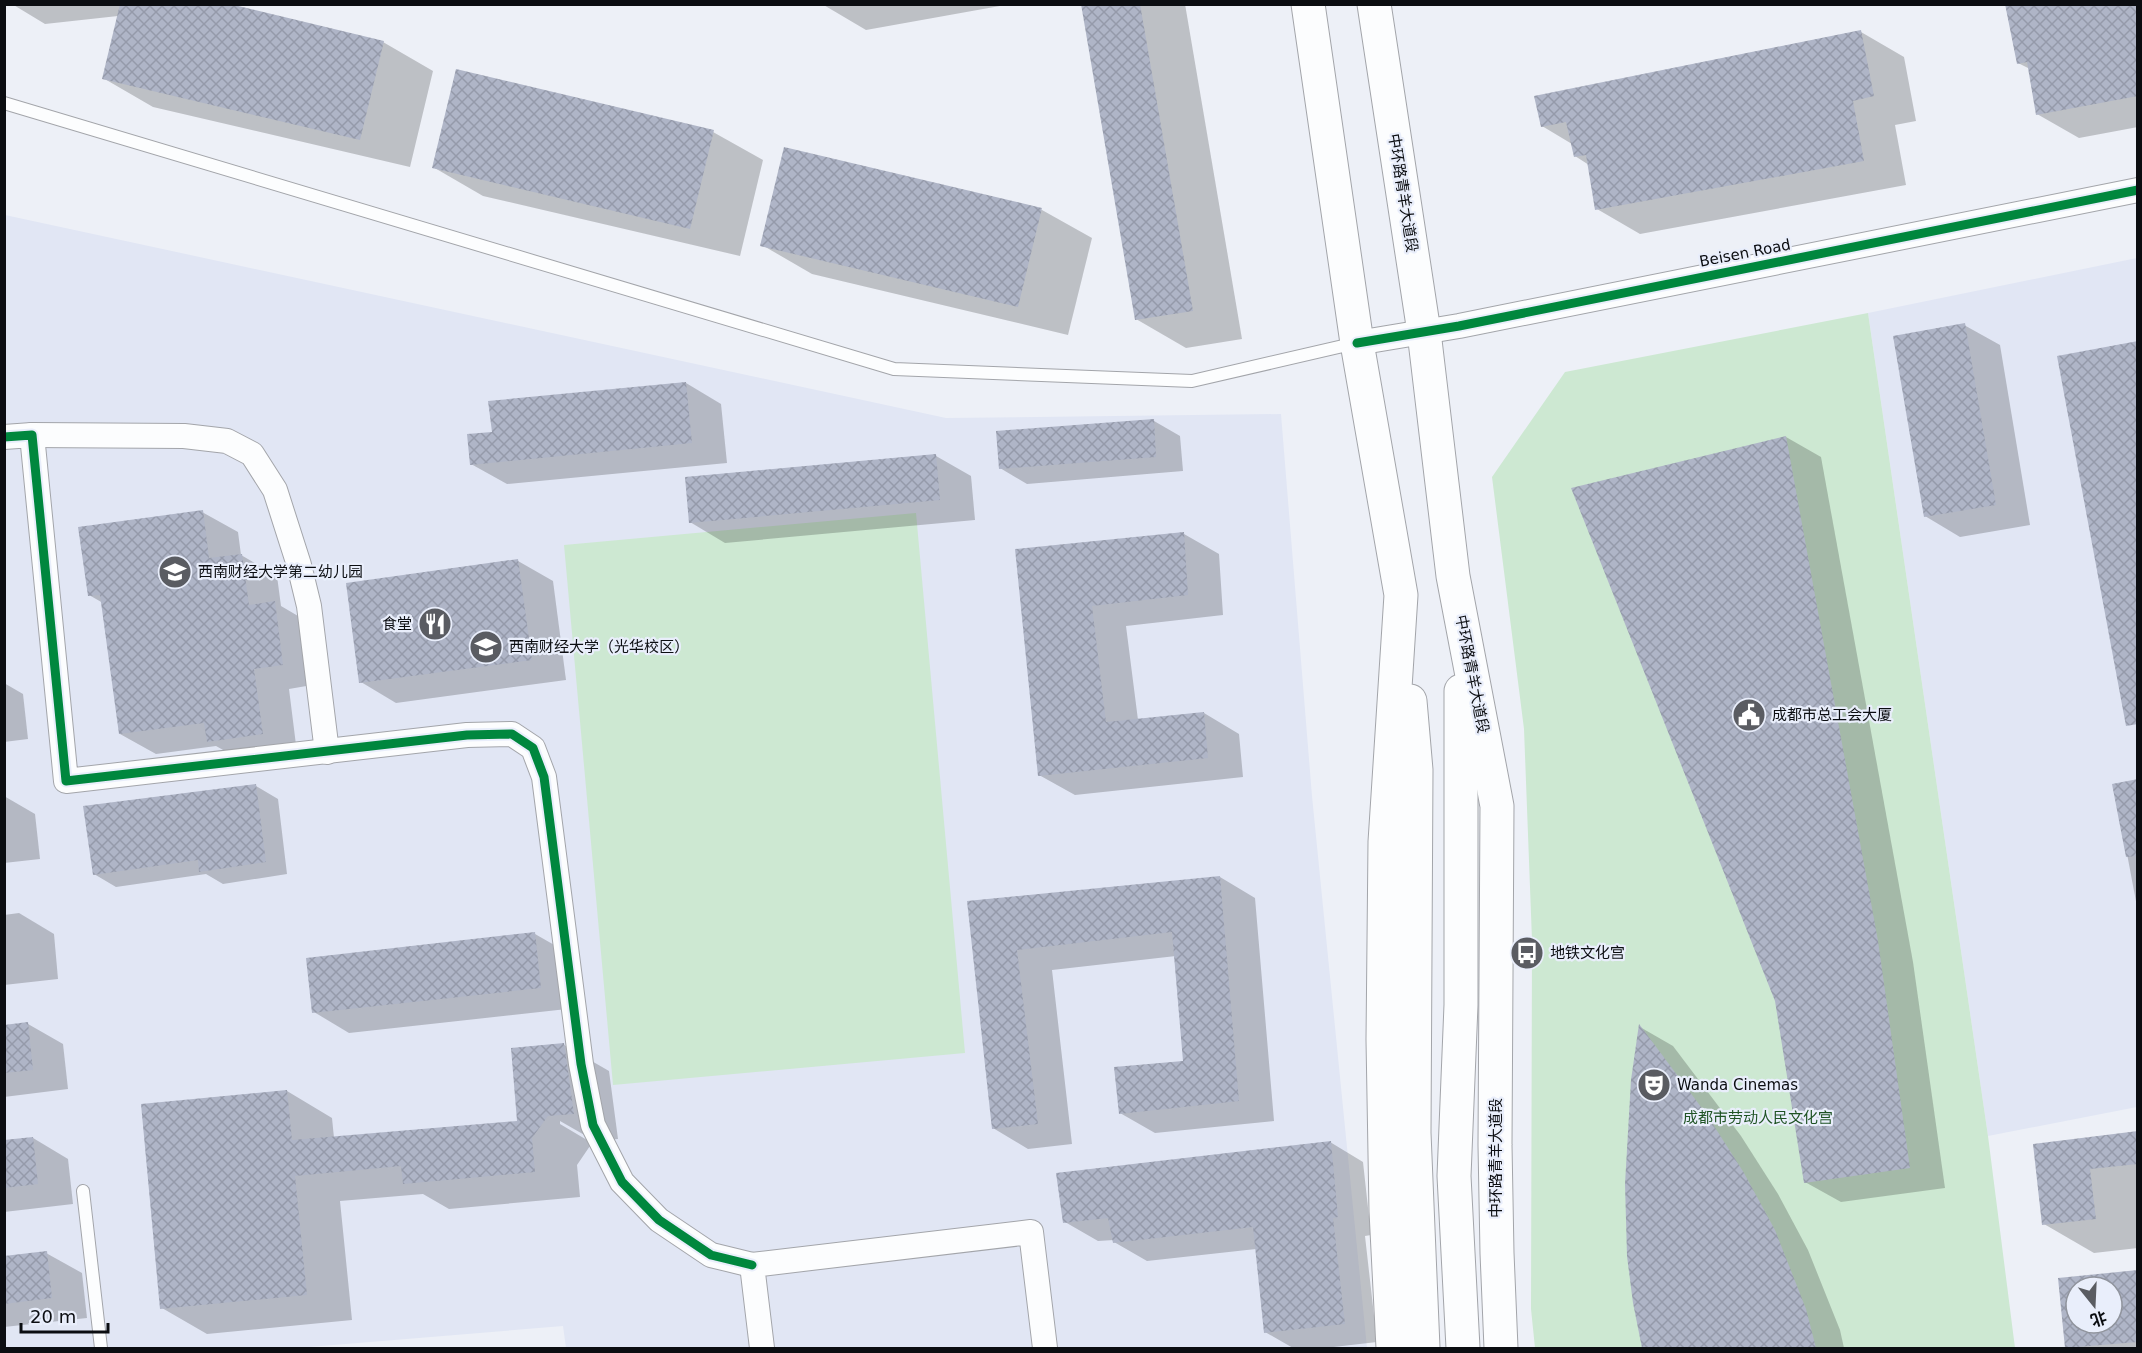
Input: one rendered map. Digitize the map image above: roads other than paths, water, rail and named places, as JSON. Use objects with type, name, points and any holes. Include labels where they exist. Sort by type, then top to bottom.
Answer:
[{"type":"main road","points":[[1308,4],[1357,343],[1401,595],[1416,770],[1414,1133],[1423,1348]]},
{"type":"main road","name":"中环路青羊大道段","points":[[1374,4],[1424,332],[1453,576],[1497,806],[1495,1145],[1501,1348]]},
{"type":"main road","points":[[1453,576],[1461,639],[1461,1005],[1454,1176],[1463,1348]]},
{"type":"main road","points":[[1393,1348],[1386,1211],[1384,1086],[1385,842],[1401,595]]},
{"type":"street","name":"Beisen Road","points":[[1357,343],[1424,332],[2138,190]]},
{"type":"street","points":[[32,435],[66,781],[466,735],[512,734],[534,748],[544,777],[581,1064],[593,1125],[622,1182],[659,1220],[711,1255],[752,1265],[1031,1232],[1045,1348]]},
{"type":"street","points":[[4,437],[32,435],[184,436],[227,441],[252,454],[275,490],[299,565],[309,606],[327,752]]},
{"type":"street","points":[[752,1265],[762,1348]]},
{"type":"lane","points":[[4,103],[894,369],[1192,381],[1357,343]]},
{"type":"lane","points":[[83,1191],[101,1348]]},
{"type":"place","name":"西南财经大学第二幼儿园","points":[[175,572]]},
{"type":"place","name":"食堂","points":[[435,624]]},
{"type":"place","name":"西南财经大学（光华校区）","points":[[486,647]]},
{"type":"place","name":"成都市总工会大厦","points":[[1749,715]]},
{"type":"place","name":"地铁文化宫","points":[[1527,953]]},
{"type":"place","name":"Wanda Cinemas","points":[[1654,1085]]},
{"type":"park label","name":"成都市劳动人民文化宫","points":[[1758,1118]]}]
